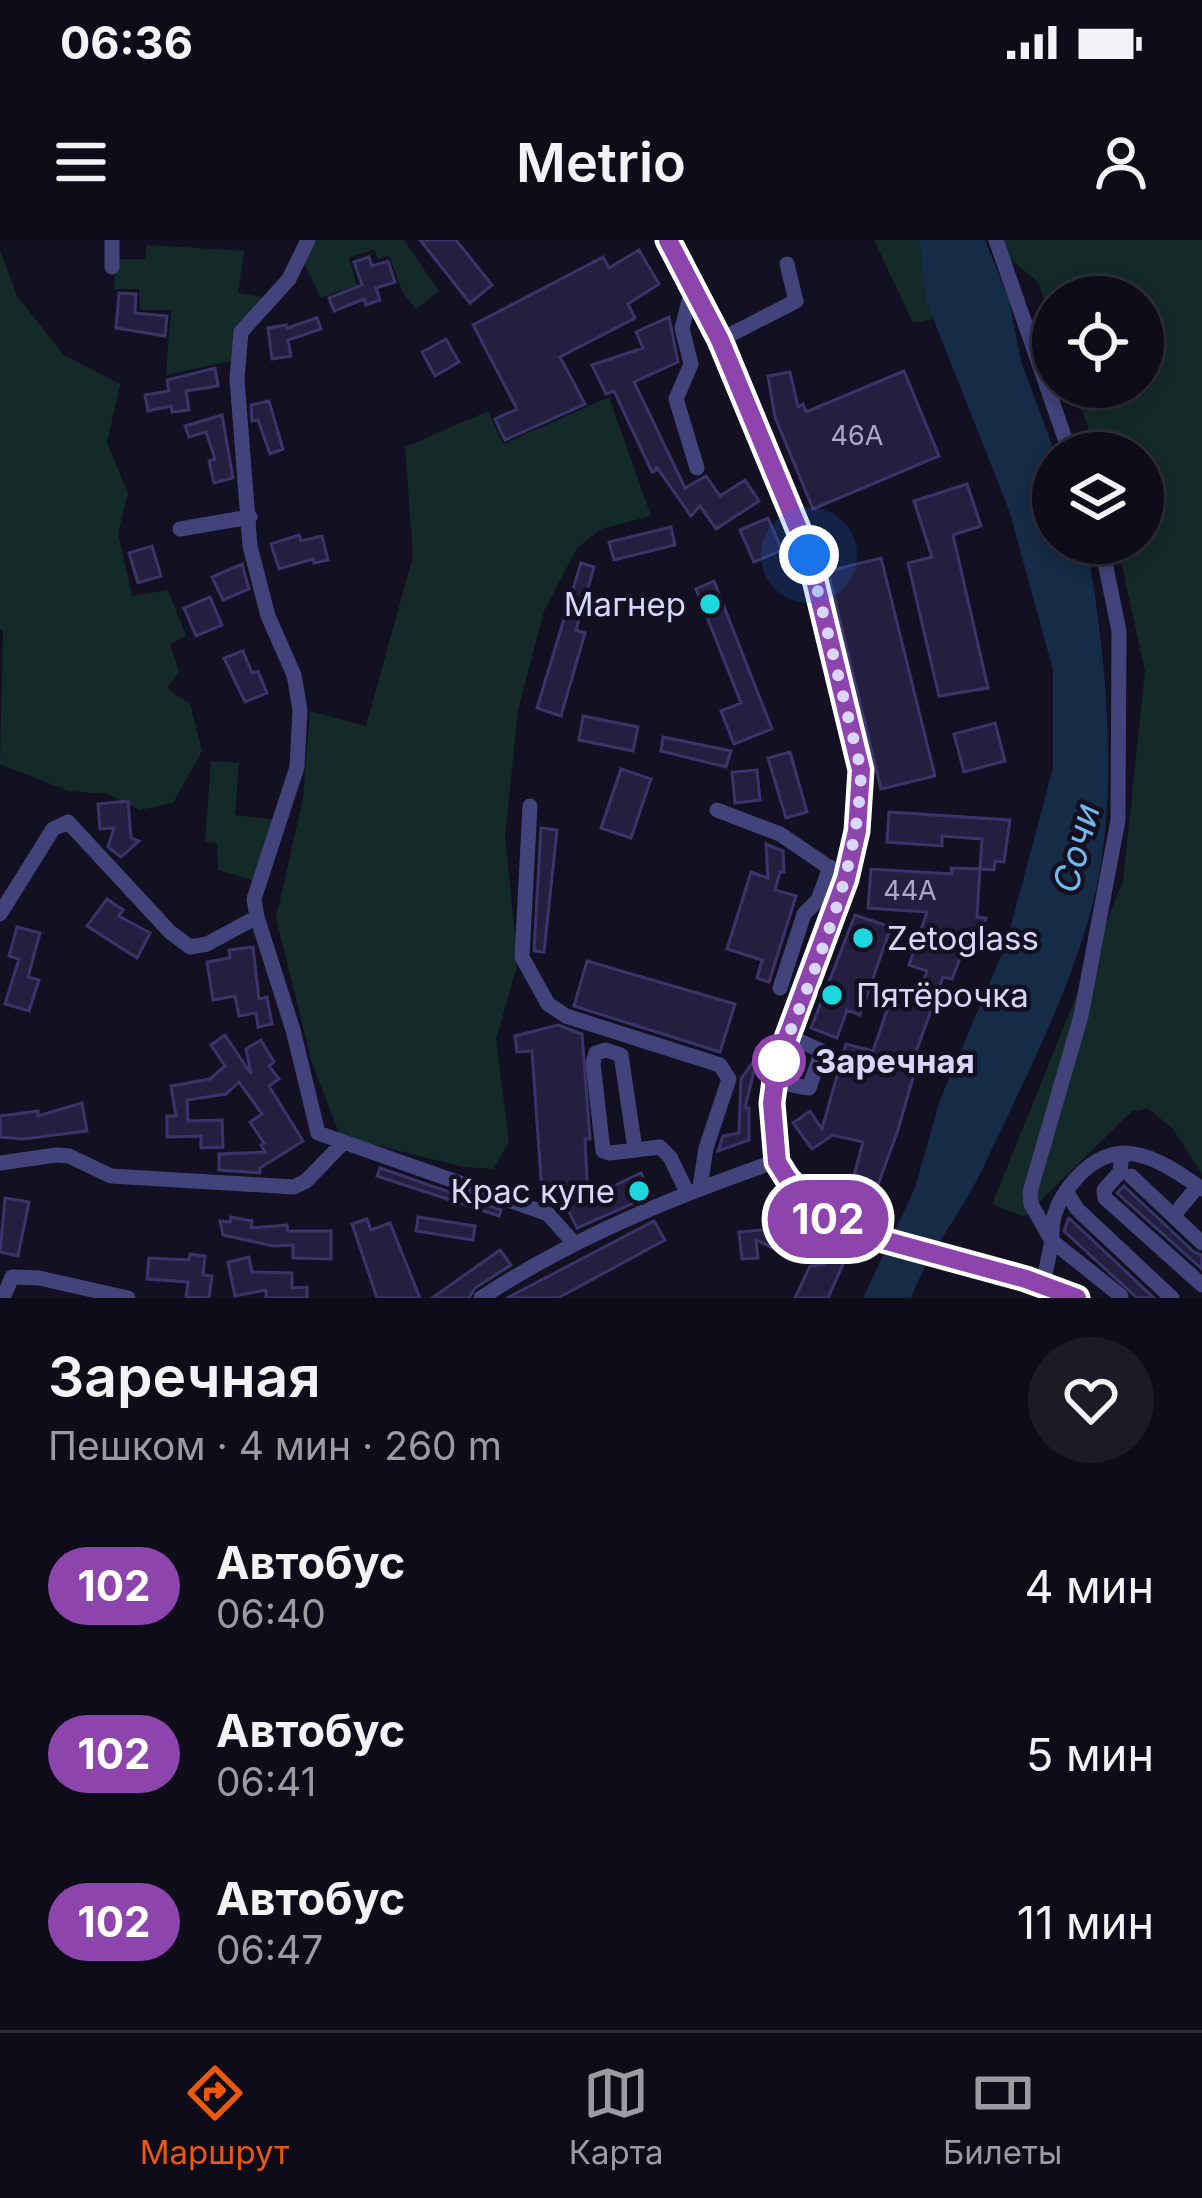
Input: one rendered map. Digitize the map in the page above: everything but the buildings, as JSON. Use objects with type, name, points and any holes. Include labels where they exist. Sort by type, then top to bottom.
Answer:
[{"type":"street","points":[[112,240],[112,267]]},
{"type":"street","points":[[308,240],[289,279],[241,332],[237,379],[250,546],[259,586],[294,675],[300,710],[296,767],[254,899],[256,917],[293,1030],[314,1128],[322,1136],[548,1214],[573,1242]]},
{"type":"street","points":[[668,240],[720,340],[809,555],[861,770],[857,831],[846,879],[775,1082],[777,1162],[823,1216],[850,1231],[1053,1290],[1051,1223],[1066,1191],[1101,1156],[1136,1153],[1200,1188],[1174,1215]]},
{"type":"street","points":[[996,240],[1063,432]]},
{"type":"street","points":[[720,340],[796,301],[787,264]]},
{"type":"street","points":[[693,285],[682,328],[691,364],[676,399],[698,468]]},
{"type":"street","points":[[180,529],[250,517]]},
{"type":"street","points":[[1105,564],[1119,631],[1118,820],[1081,1016],[1030,1192],[1031,1204],[1052,1241],[1121,1296]]},
{"type":"street","points":[[530,806],[521,957],[548,1004],[566,1016],[719,1064],[726,1071],[728,1079],[694,1190]]},
{"type":"street","points":[[717,810],[780,834],[846,879]]},
{"type":"street","points":[[0,914],[53,829],[68,822],[170,932],[190,947],[207,944],[256,917]]},
{"type":"street","points":[[780,988],[804,914],[818,900],[830,867]]},
{"type":"street","points":[[794,945],[819,954]]},
{"type":"street","points":[[775,1082],[809,1088],[822,1051],[788,1036]]},
{"type":"street","points":[[634,1149],[621,1055],[606,1050],[596,1053],[592,1063],[600,1146],[610,1153],[660,1147],[694,1190]]},
{"type":"street","points":[[0,1163],[69,1156],[111,1176],[294,1186],[306,1181],[343,1143]]},
{"type":"street","points":[[1122,1153],[1120,1172],[1104,1190],[1105,1198],[1202,1286]]},
{"type":"street","points":[[482,1298],[573,1242],[694,1190],[777,1162]]},
{"type":"street","points":[[1131,1176],[1202,1243]]},
{"type":"street","points":[[1066,1191],[1077,1209],[1172,1298]]},
{"type":"street","points":[[3,1298],[12,1277],[128,1298]]},
{"type":"green space","points":[[312,240],[404,240],[439,291],[416,309],[403,293],[389,256],[378,259],[374,249],[349,258],[357,285],[321,298],[304,263]]},
{"type":"green space","points":[[874,240],[919,240],[925,298],[933,319],[913,323]]},
{"type":"green space","points":[[987,240],[1202,240],[1202,1174],[1173,1129],[1148,1108],[1131,1112],[1024,1217],[992,1204],[1123,881],[1145,671],[1122,564],[1164,564],[1164,432],[1090,432],[1081,408],[1164,408],[1164,276],[1032,277]]},
{"type":"green space","points":[[147,245],[244,251],[238,293],[263,297],[235,360],[166,375],[171,310],[140,310],[139,289],[114,289],[117,259],[145,259]]},
{"type":"green space","points":[[0,250],[17,296],[64,355],[120,384],[107,443],[128,493],[118,533],[132,596],[168,590],[186,636],[170,644],[179,672],[167,688],[190,704],[202,751],[173,803],[140,810],[108,794],[69,791],[0,764]]},
{"type":"green space","points":[[609,397],[651,516],[601,529],[577,548],[544,611],[518,710],[505,837],[518,963],[496,1039],[509,1142],[493,1169],[464,1167],[359,1141],[343,1143],[312,1063],[276,918],[303,798],[310,711],[366,726],[413,556],[405,447],[488,411],[503,444]]},
{"type":"green space","points":[[211,761],[239,763],[235,815],[278,820],[257,881],[218,870],[217,843],[205,842]]},
{"type":"water","name":"Сочи","points":[[919,240],[985,240],[1009,300],[1032,408],[1038,408],[1047,432],[1032,432],[1032,564],[1089,564],[1104,674],[1107,814],[1094,899],[1072,969],[982,1170],[911,1298],[863,1298],[915,1188],[940,1100],[1006,944],[1053,768],[1053,670],[1009,510],[925,298]]},
{"type":"bus line","name":"102","points":[[668,240],[720,340],[809,555],[861,770],[857,831],[846,879],[777,1065],[772,1103],[777,1162],[823,1216],[850,1231],[1026,1279],[1077,1298]]},
{"type":"place","name":"Магнер","points":[[710,604]]},
{"type":"place","name":"Zetoglass","points":[[863,938]]},
{"type":"place","name":"Пятёрочка","points":[[832,995]]},
{"type":"place","name":"Заречная","points":[[779,1061]]},
{"type":"place","name":"Крас купе","points":[[639,1191]]},
{"type":"route","points":[[779,1061],[777,1065],[846,879],[860,800],[861,770],[809,555]]}]
